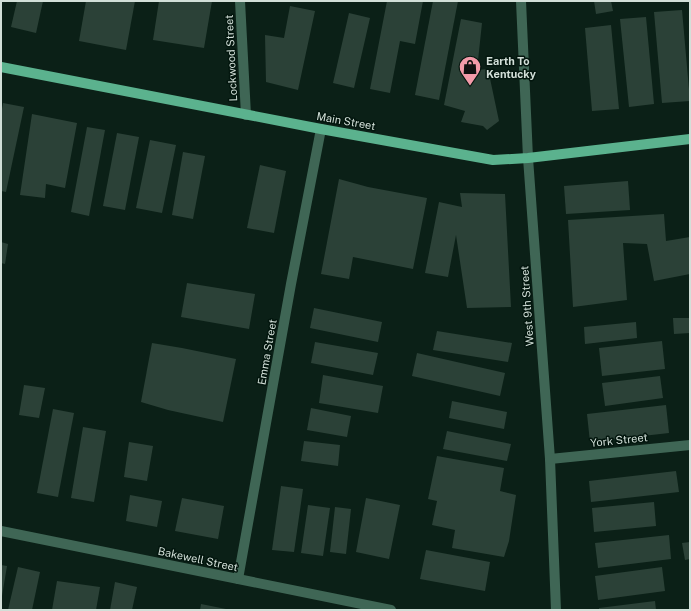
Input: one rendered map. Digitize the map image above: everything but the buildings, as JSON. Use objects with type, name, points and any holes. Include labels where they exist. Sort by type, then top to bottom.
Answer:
[{"type":"main road","name":"Main Street","points":[[1,67],[246,115],[493,160],[528,158],[690,139]]},
{"type":"street","name":"Lockwood Street","points":[[240,1],[246,115]]},
{"type":"street","name":"West 9th Street","points":[[521,1],[528,158],[550,459],[556,610]]},
{"type":"street","name":"Emma Street","points":[[238,579],[291,284],[321,129]]},
{"type":"street","name":"York Street","points":[[550,459],[690,445]]},
{"type":"street","name":"Bakewell Street","points":[[1,531],[391,610]]},
{"type":"place","name":"Earth To Kentucky","points":[[470,86]]}]
